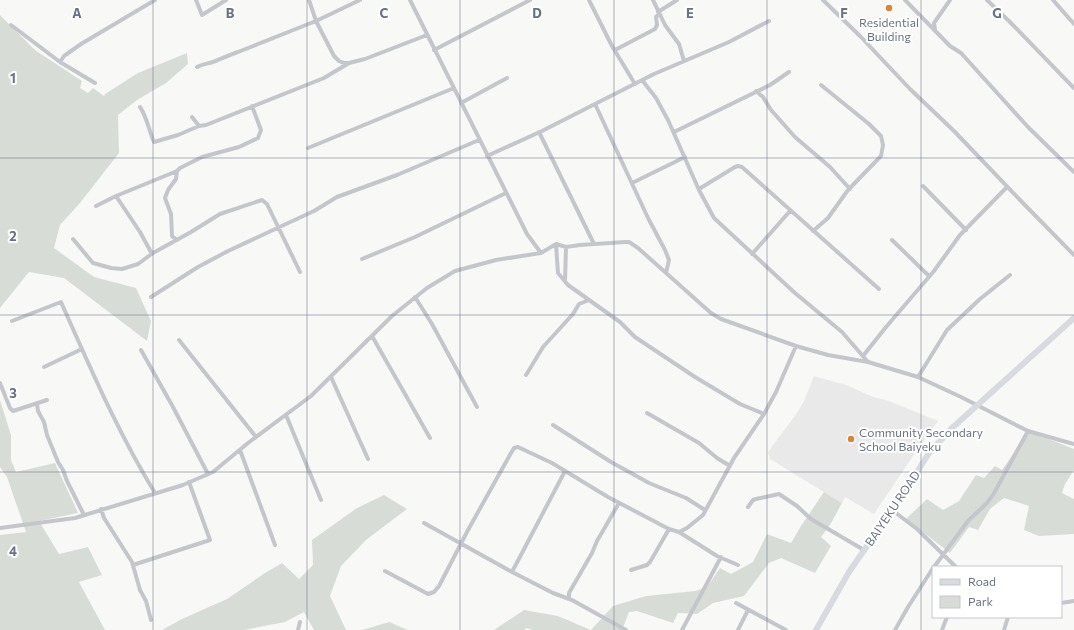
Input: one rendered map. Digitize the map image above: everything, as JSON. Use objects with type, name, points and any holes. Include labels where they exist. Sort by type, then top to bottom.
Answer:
[{"type":"main road","name":"BAIYEKU ROAD","points":[[816,630],[849,572],[933,448],[977,405],[1074,318]]},
{"type":"street","points":[[60,62],[64,56],[81,44],[155,0]]},
{"type":"street","points":[[196,0],[202,15],[226,0]]},
{"type":"street","points":[[309,0],[316,21],[334,56],[339,61],[349,63]]},
{"type":"street","points":[[197,67],[316,21],[360,0]]},
{"type":"street","points":[[410,0],[526,234],[541,253]]},
{"type":"street","points":[[434,50],[530,0]]},
{"type":"street","points":[[589,0],[634,84]]},
{"type":"street","points":[[653,0],[665,25],[679,44],[684,61]]},
{"type":"street","points":[[615,50],[655,29],[657,25],[656,17],[659,13],[677,0]]},
{"type":"street","points":[[823,0],[860,36],[910,90],[954,130],[1007,187],[1074,255]]},
{"type":"street","points":[[905,0],[950,46],[961,53],[1028,127],[1074,172]]},
{"type":"street","points":[[928,24],[934,22],[950,0]]},
{"type":"street","points":[[986,0],[1010,22],[1074,88]]},
{"type":"street","points":[[1053,0],[1074,24]]},
{"type":"street","points":[[487,156],[539,132],[642,80],[729,42],[769,21]]},
{"type":"street","points":[[934,22],[935,30]]},
{"type":"street","points":[[11,26],[60,62],[95,83]]},
{"type":"street","points":[[140,107],[154,142],[178,135],[199,126],[206,125],[324,78],[349,63],[365,59],[427,35]]},
{"type":"street","points":[[674,132],[764,87],[790,72]]},
{"type":"street","points":[[461,103],[507,78]]},
{"type":"street","points":[[642,80],[656,98],[674,132],[699,189],[714,218],[795,293],[842,332],[868,362]]},
{"type":"street","points":[[813,231],[828,218],[850,189],[882,156],[882,140],[876,131],[821,85]]},
{"type":"street","points":[[763,97],[764,87]]},
{"type":"street","points":[[308,148],[454,88]]},
{"type":"street","points":[[756,91],[763,97],[771,110],[795,137],[830,168],[850,189]]},
{"type":"street","points":[[595,104],[665,250],[669,260],[666,273]]},
{"type":"street","points":[[96,206],[116,196],[177,172],[180,168],[202,157],[239,147],[258,138],[261,130],[252,106]]},
{"type":"street","points":[[192,117],[199,126]]},
{"type":"street","points":[[539,132],[594,244]]},
{"type":"street","points":[[151,297],[228,251],[314,211],[337,198],[397,175],[480,140]]},
{"type":"street","points":[[632,183],[685,157]]},
{"type":"street","points":[[699,189],[738,166],[742,167],[879,289]]},
{"type":"street","points":[[177,172],[176,179],[168,190],[165,198],[171,214],[172,236],[177,240]]},
{"type":"street","points":[[923,186],[966,230]]},
{"type":"street","points":[[863,356],[966,230],[1007,187]]},
{"type":"street","points":[[362,259],[415,237],[506,193]]},
{"type":"street","points":[[116,196],[140,232],[152,254]]},
{"type":"street","points":[[73,239],[93,263],[111,268],[122,269],[138,264],[152,254],[220,214],[262,200],[267,204],[300,272]]},
{"type":"street","points":[[752,254],[790,211]]},
{"type":"street","points":[[892,240],[929,276]]},
{"type":"street","points":[[0,528],[75,518],[189,482],[213,472],[256,437],[311,396],[392,316],[427,288],[455,271],[496,260],[541,253],[556,244],[566,247],[629,242],[638,248],[711,313],[721,319],[796,346],[868,362],[918,377],[935,384],[1028,431],[1074,444]]},
{"type":"street","points":[[556,244],[558,273],[565,282],[579,294],[620,322],[635,337],[695,377],[740,404],[764,414]]},
{"type":"street","points":[[565,282],[566,247]]},
{"type":"street","points":[[918,377],[947,330],[980,299],[1010,275]]},
{"type":"street","points":[[526,375],[543,347],[573,314],[579,304],[579,294]]},
{"type":"street","points":[[415,297],[432,324],[477,407]]},
{"type":"street","points":[[579,304],[589,300]]},
{"type":"street","points":[[12,321],[61,302],[96,381],[136,463],[155,493]]},
{"type":"street","points":[[372,336],[430,438]]},
{"type":"street","points":[[179,340],[256,437]]},
{"type":"street","points":[[679,532],[700,518],[730,466],[764,414],[776,392],[796,346]]},
{"type":"street","points":[[44,367],[82,349]]},
{"type":"street","points":[[854,359],[858,349]]},
{"type":"street","points":[[141,350],[208,474]]},
{"type":"street","points":[[331,377],[368,459]]},
{"type":"street","points":[[0,383],[10,408],[13,411],[47,400]]},
{"type":"street","points":[[37,404],[38,411],[44,422],[47,435],[58,462],[64,470],[67,481],[84,515]]},
{"type":"street","points":[[647,413],[699,442],[717,458],[730,466]]},
{"type":"street","points":[[286,415],[321,500]]},
{"type":"street","points":[[553,425],[611,462],[650,483],[686,498],[705,510]]},
{"type":"street","points":[[934,566],[965,525],[993,495],[1028,431]]},
{"type":"street","points":[[384,571],[428,594],[439,586],[458,551],[463,545],[514,448],[518,446],[565,471],[619,503],[669,529],[679,532],[721,557],[738,565]]},
{"type":"street","points":[[240,450],[275,545]]},
{"type":"street","points":[[512,572],[565,471]]},
{"type":"street","points":[[133,565],[210,540],[189,482]]},
{"type":"street","points":[[748,507],[753,500],[779,494],[797,506],[811,519],[864,550]]},
{"type":"street","points":[[569,599],[569,594],[592,553],[596,541],[619,503]]},
{"type":"street","points":[[101,510],[104,518],[133,565],[140,590],[146,601],[150,620]]},
{"type":"street","points":[[892,510],[917,529],[955,566]]},
{"type":"street","points":[[424,523],[553,594],[569,599],[626,630]]},
{"type":"street","points":[[631,570],[647,565],[650,562],[669,529]]},
{"type":"street","points":[[682,630],[721,557]]},
{"type":"street","points":[[895,630],[932,570]]},
{"type":"street","points":[[562,597],[569,594]]},
{"type":"street","points":[[1062,603],[1074,601]]},
{"type":"street","points":[[736,603],[786,630]]},
{"type":"street","points":[[738,630],[748,610]]},
{"type":"street","points":[[942,630],[947,618]]},
{"type":"street","points":[[1004,630],[1008,618]]},
{"type":"street","points":[[298,630],[300,622]]},
{"type":"shaded area","name":"Community Secondary School Baiyeku","points":[[814,376],[846,385],[873,397],[889,401],[938,421],[874,514],[845,497],[842,503],[770,459],[768,452],[797,413],[804,401]]},
{"type":"green space","points":[[0,15],[35,50],[82,81],[80,88],[88,93],[93,88],[104,96],[138,73],[187,53],[188,64],[166,83],[137,100],[118,115],[119,153],[80,203],[60,225],[54,248],[94,277],[136,288],[151,321],[147,341],[64,278],[29,272],[0,308]]},
{"type":"green space","points":[[0,400],[11,435],[11,460],[16,472],[55,463],[78,513],[39,521],[59,554],[88,547],[102,575],[79,582],[105,630],[0,630],[0,535],[26,532],[7,477],[0,467]]},
{"type":"green space","points":[[1029,431],[1074,449],[1074,470],[1065,484],[1062,493],[1074,499],[1074,534],[1039,536],[1024,530],[1029,506],[1004,498],[990,509],[978,530],[969,527],[950,553],[906,519],[927,499],[943,510],[959,501],[976,475],[984,478],[995,466],[1002,470]]},
{"type":"green space","points":[[824,492],[842,503],[830,525],[821,537],[831,546],[815,573],[781,558],[769,563],[744,596],[713,603],[697,614],[678,613],[673,623],[637,611],[629,612],[622,630],[591,630],[613,606],[646,596],[695,591],[707,587],[720,568],[731,574],[753,562],[767,534],[791,543]]},
{"type":"green space","points":[[384,495],[407,509],[366,540],[341,566],[330,596],[346,630],[314,630],[304,612],[285,622],[244,630],[162,630],[182,619],[227,599],[282,563],[299,579],[313,565],[312,540],[357,508]]},
{"type":"green space","points":[[524,610],[558,616],[591,630],[533,630],[526,628],[525,630],[494,630]]},
{"type":"green space","points":[[389,622],[408,630],[362,630]]},
{"type":"place","name":"Residential Building","points":[[889,8]]},
{"type":"place","name":"Community Secondary School Baiyeku","points":[[851,439]]}]
